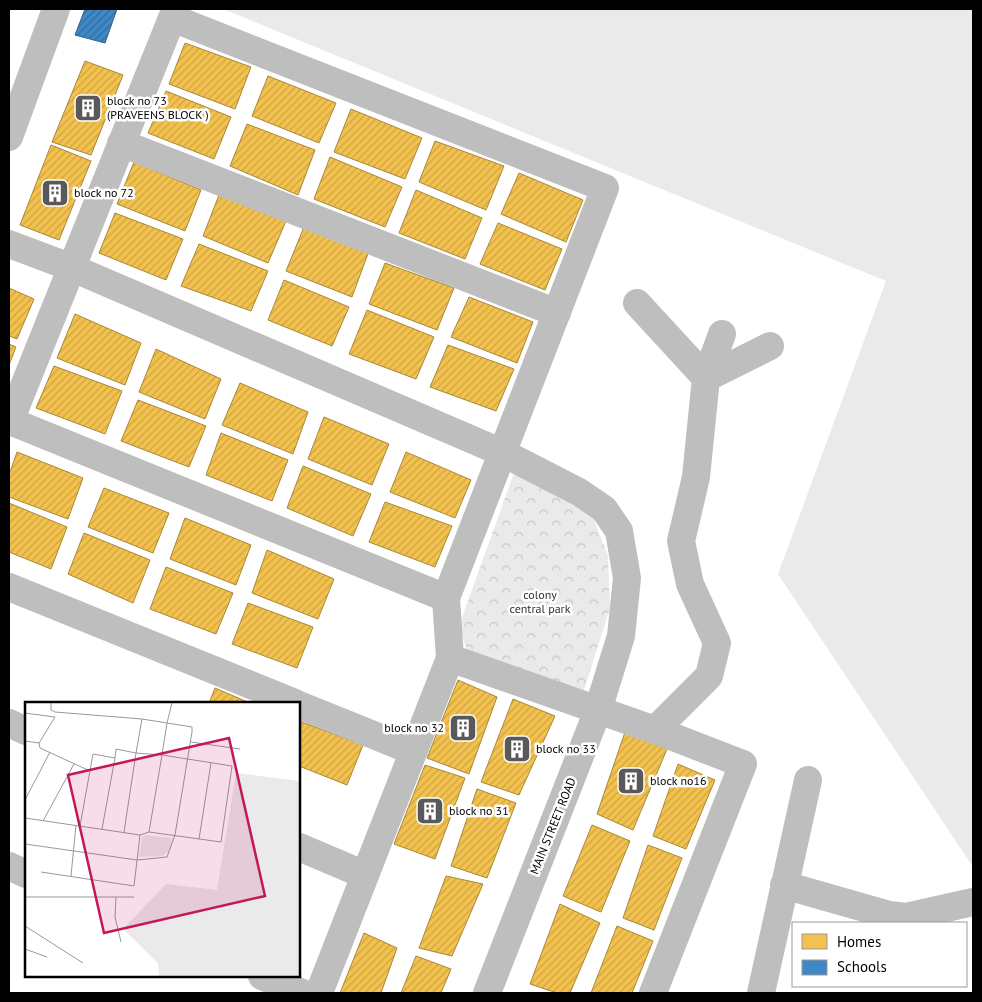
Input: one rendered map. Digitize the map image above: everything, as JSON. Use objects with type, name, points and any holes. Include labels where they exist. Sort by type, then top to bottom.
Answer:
[{"type":"street","points":[[9,137],[56,9]]},
{"type":"street","points":[[319,993],[450,658],[446,598],[605,188],[172,18],[9,421],[446,598]]},
{"type":"street","points":[[121,143],[557,313]]},
{"type":"street","name":"MAIN STREET ROAD","points":[[9,244],[70,267],[503,453],[579,492],[604,509],[619,531],[627,578],[621,636],[598,710],[487,993]]},
{"type":"street","points":[[637,303],[706,378]]},
{"type":"street","points":[[655,730],[709,676],[717,643],[690,584],[681,541],[696,477],[706,378],[722,334]]},
{"type":"street","points":[[706,378],[770,346]]},
{"type":"street","points":[[9,587],[293,702]]},
{"type":"street","points":[[450,658],[655,730],[744,764],[654,993]]},
{"type":"street","points":[[300,705],[413,751]]},
{"type":"street","points":[[9,723],[25,731]]},
{"type":"street","points":[[761,993],[808,780]]},
{"type":"street","points":[[300,847],[365,875]]},
{"type":"street","points":[[9,866],[25,874]]},
{"type":"street","points":[[784,885],[889,915],[906,917],[973,902]]},
{"type":"street","points":[[264,977],[302,993]]},
{"type":"green space","points":[[223,9],[973,9],[973,867],[778,574],[886,281]]},
{"type":"green space","name":"colony central park","points":[[515,470],[589,507],[608,556],[610,608],[583,693],[467,650],[459,626]]},
{"type":"building: Homes","points":[[185,43],[251,67],[235,109],[169,84]]},
{"type":"building: Homes","name":"block no 73 (PRAVEENS BLOCK )","points":[[85,61],[123,75],[91,155],[52,142]]},
{"type":"building: Homes","points":[[268,76],[336,103],[319,143],[252,116]]},
{"type":"building: Homes","points":[[166,91],[231,117],[214,159],[148,133]]},
{"type":"building: Homes","points":[[351,109],[422,138],[405,179],[334,152]]},
{"type":"building: Homes","points":[[247,124],[315,150],[298,195],[230,166]]},
{"type":"building: Homes","points":[[435,141],[504,166],[486,210],[419,182]]},
{"type":"building: Homes","name":"block no 72","points":[[51,145],[91,161],[59,240],[20,225]]},
{"type":"building: Homes","points":[[330,157],[402,187],[385,227],[314,199]]},
{"type":"building: Homes","points":[[134,162],[201,190],[185,231],[117,204]]},
{"type":"building: Homes","points":[[519,173],[583,200],[566,242],[501,214]]},
{"type":"building: Homes","points":[[416,190],[482,218],[465,259],[399,233]]},
{"type":"building: Homes","points":[[219,195],[286,221],[268,263],[203,236]]},
{"type":"building: Homes","points":[[115,213],[183,239],[166,280],[99,253]]},
{"type":"building: Homes","points":[[498,223],[562,249],[545,290],[480,264]]},
{"type":"building: Homes","points":[[304,227],[369,251],[352,297],[286,271]]},
{"type":"building: Homes","points":[[199,244],[268,271],[251,311],[181,286]]},
{"type":"building: Homes","points":[[385,263],[454,288],[437,330],[369,304]]},
{"type":"building: Homes","points":[[284,280],[349,307],[332,346],[268,320]]},
{"type":"building: Homes","points":[[9,288],[34,299],[17,339],[9,336]]},
{"type":"building: Homes","points":[[469,297],[533,322],[517,363],[451,337]]},
{"type":"building: Homes","points":[[367,310],[434,337],[416,379],[349,354]]},
{"type":"building: Homes","points":[[75,314],[141,343],[125,385],[57,358]]},
{"type":"building: Homes","points":[[9,344],[16,347],[9,365]]},
{"type":"building: Homes","points":[[448,345],[514,369],[496,411],[430,387]]},
{"type":"building: Homes","points":[[156,349],[221,379],[205,419],[139,392]]},
{"type":"building: Homes","points":[[54,366],[122,391],[105,434],[36,408]]},
{"type":"building: Homes","points":[[240,383],[308,412],[293,454],[222,425]]},
{"type":"building: Homes","points":[[138,400],[206,426],[189,467],[121,441]]},
{"type":"building: Homes","points":[[324,417],[389,444],[372,485],[308,459]]},
{"type":"building: Homes","points":[[221,433],[288,460],[272,501],[206,475]]},
{"type":"building: Homes","points":[[17,452],[83,478],[68,519],[9,497],[9,475]]},
{"type":"building: Homes","points":[[406,452],[471,480],[455,518],[390,492]]},
{"type":"building: Homes","points":[[303,466],[371,494],[353,536],[287,508]]},
{"type":"building: Homes","points":[[104,488],[169,513],[153,553],[88,527]]},
{"type":"building: Homes","points":[[385,502],[452,526],[435,567],[369,542]]},
{"type":"building: Homes","points":[[9,503],[67,527],[51,569],[9,552]]},
{"type":"building: Homes","points":[[185,518],[251,545],[236,585],[170,559]]},
{"type":"building: Homes","points":[[84,533],[150,560],[133,603],[68,574]]},
{"type":"building: Homes","points":[[267,550],[334,579],[318,619],[252,593]]},
{"type":"building: Homes","points":[[166,567],[233,593],[216,634],[150,609]]},
{"type":"building: Homes","points":[[248,603],[313,627],[297,668],[232,644]]},
{"type":"building: Homes","name":"block no 32","points":[[458,680],[497,697],[469,774],[427,758]]},
{"type":"building: Homes","points":[[215,688],[248,702],[209,702]]},
{"type":"building: Homes","name":"block no 33","points":[[513,699],[555,716],[519,795],[481,782]]},
{"type":"building: Homes","points":[[300,721],[363,745],[347,785],[300,766]]},
{"type":"building: Homes","name":"block no16","points":[[625,732],[667,749],[633,830],[597,814]]},
{"type":"building: Homes","points":[[678,764],[715,780],[686,849],[653,836]]},
{"type":"building: Homes","name":"block no 31","points":[[425,765],[465,778],[435,859],[394,844]]},
{"type":"building: Homes","points":[[477,789],[516,803],[487,878],[451,866]]},
{"type":"building: Homes","points":[[592,825],[630,841],[601,912],[563,896]]},
{"type":"building: Homes","points":[[648,845],[682,858],[654,930],[623,918]]},
{"type":"building: Homes","points":[[446,876],[483,884],[452,956],[419,948]]},
{"type":"building: Homes","points":[[560,904],[600,923],[570,993],[557,993],[530,984]]},
{"type":"building: Homes","points":[[617,926],[653,941],[632,993],[591,993]]},
{"type":"building: Homes","points":[[364,933],[397,948],[381,993],[340,993]]},
{"type":"building: Homes","points":[[416,956],[451,969],[441,993],[401,993]]},
{"type":"building: Schools","points":[[85,9],[117,9],[105,43],[75,35]]},
{"type":"place","name":"block no 73 (PRAVEENS BLOCK )","points":[[88,108]]},
{"type":"place","name":"block no 72","points":[[55,193]]},
{"type":"place","name":"block no 32","points":[[463,728]]},
{"type":"place","name":"block no 33","points":[[517,749]]},
{"type":"place","name":"block no16","points":[[631,781]]},
{"type":"place","name":"block no 31","points":[[430,811]]}]
